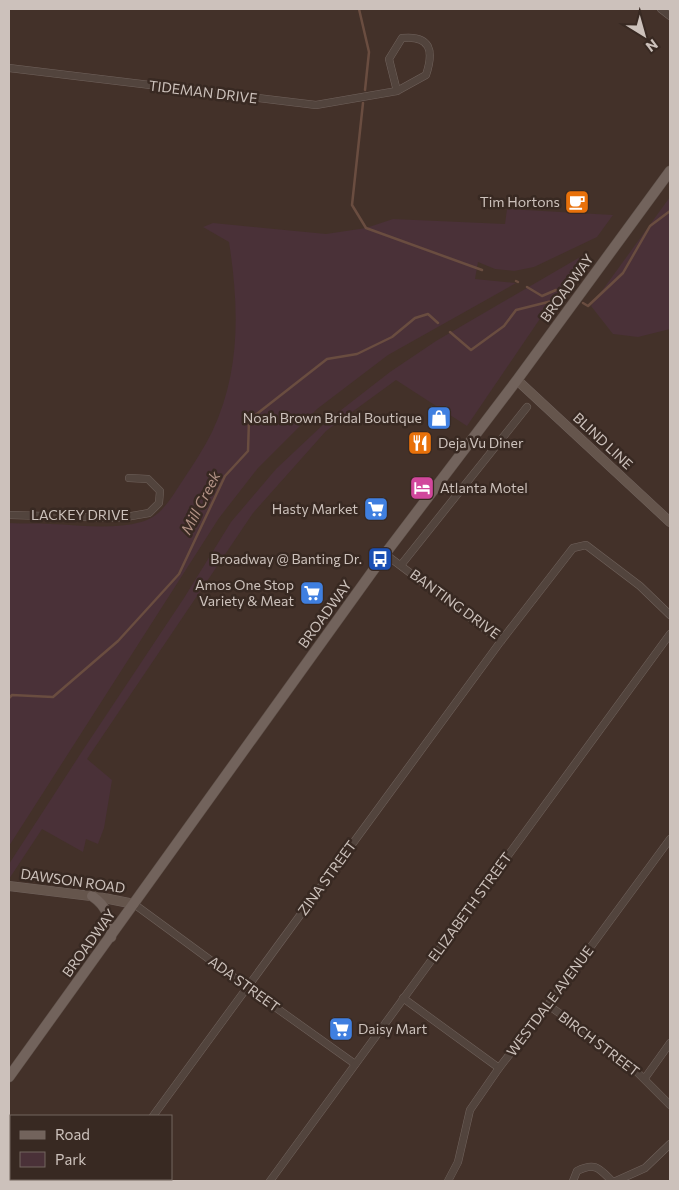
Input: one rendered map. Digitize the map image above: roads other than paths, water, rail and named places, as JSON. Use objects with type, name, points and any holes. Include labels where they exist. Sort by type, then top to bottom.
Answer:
[{"type":"main road","name":"BROADWAY","points":[[9,1077],[386,554],[517,380],[670,171]]},
{"type":"main road","points":[[92,896],[107,911],[111,937]]},
{"type":"street","points":[[661,9],[670,16]]},
{"type":"street","name":"TIDEMAN DRIVE","points":[[9,68],[316,105],[397,91],[426,75],[430,61],[430,49],[424,41],[414,37],[402,38],[390,59],[397,91]]},
{"type":"street","name":"BLIND LINE","points":[[517,380],[670,522]]},
{"type":"street","points":[[401,565],[527,407]]},
{"type":"street","name":"LACKEY DRIVE","points":[[9,515],[120,518],[149,513],[160,503],[160,491],[148,479],[129,478]]},
{"type":"street","name":"BANTING DRIVE","points":[[386,554],[501,641],[563,559],[573,548],[586,545],[640,586],[670,615]]},
{"type":"street","name":"ELIZABETH STREET","points":[[270,1181],[670,634]]},
{"type":"street","name":"ZINA STREET","points":[[154,1115],[501,641]]},
{"type":"street","name":"WESTDALE AVENUE","points":[[448,1181],[458,1162],[470,1110],[499,1068],[548,1005],[670,839]]},
{"type":"street","name":"DAWSON ROAD","points":[[9,886],[92,896],[134,904]]},
{"type":"street","name":"ADA STREET","points":[[134,904],[355,1064]]},
{"type":"street","points":[[403,998],[499,1068]]},
{"type":"street","name":"BIRCH STREET","points":[[548,1005],[626,1061],[670,1105]]},
{"type":"street","points":[[645,1078],[670,1043]]},
{"type":"street","points":[[616,1181],[646,1168],[670,1144]]},
{"type":"street","points":[[573,1181],[577,1171],[588,1166],[600,1168],[612,1181]]},
{"type":"waterway","points":[[359,9],[369,52],[365,90]]},
{"type":"waterway","points":[[363,103],[352,205],[366,228],[482,270]]},
{"type":"waterway","points":[[583,303],[588,306],[623,273],[650,226],[670,211]]},
{"type":"waterway","points":[[527,287],[542,296],[556,290]]},
{"type":"waterway","name":"Mill Creek","points":[[450,332],[471,350],[504,326],[516,310],[552,301]]},
{"type":"waterway","name":"Mill Creek","points":[[9,698],[12,695],[53,697],[118,641],[179,574],[225,476],[248,451],[249,420],[327,359],[357,354],[392,337],[415,318],[428,314],[438,323]]},
{"type":"place","name":"Tim Hortons","points":[[577,202]]},
{"type":"place","name":"Noah Brown Bridal Boutique","points":[[439,418]]},
{"type":"place","name":"Deja Vu Diner","points":[[420,443]]},
{"type":"place","name":"Atlanta Motel","points":[[422,488]]},
{"type":"place","name":"Hasty Market","points":[[376,509]]},
{"type":"place","name":"Broadway @ Banting Dr.","points":[[380,559]]},
{"type":"place","name":"Amos One Stop Variety & Meat","points":[[312,593]]},
{"type":"place","name":"Daisy Mart","points":[[341,1029]]}]
